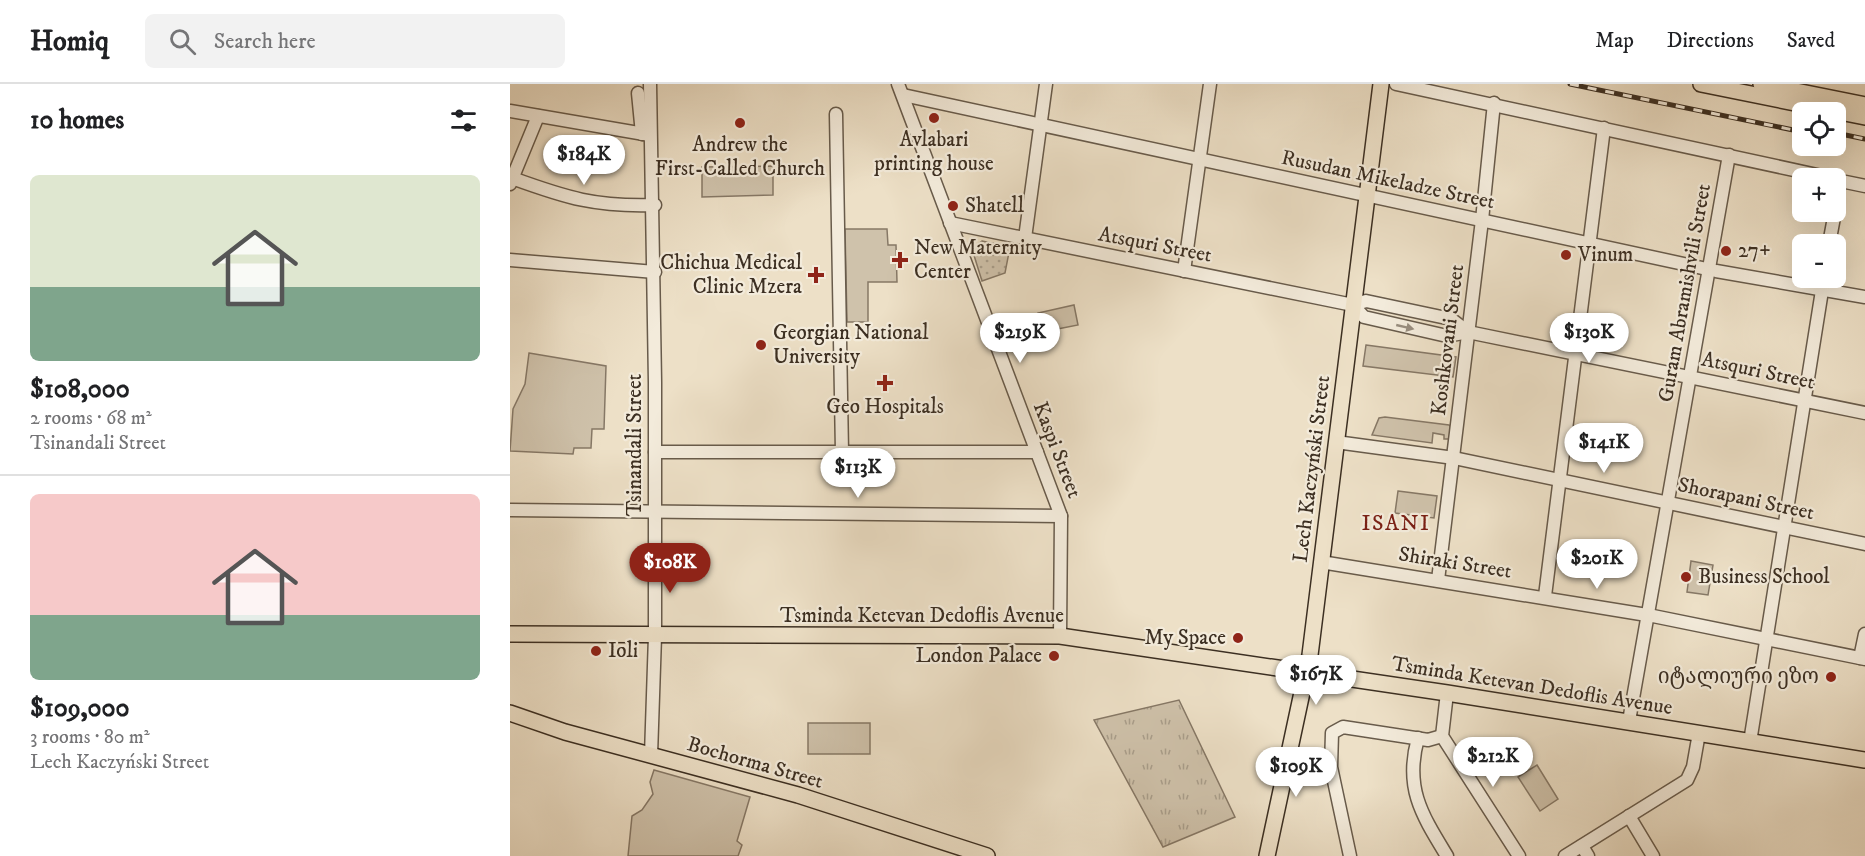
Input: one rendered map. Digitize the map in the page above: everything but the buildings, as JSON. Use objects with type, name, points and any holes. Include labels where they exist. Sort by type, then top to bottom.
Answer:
[{"type":"main road","name":"Lech Kaczyński Street","points":[[1267,856],[1306,672],[1381,84]]},
{"type":"main road","points":[[1701,84],[1865,117]]},
{"type":"main road","points":[[1761,84],[1865,105]]},
{"type":"main road","name":"Tsminda Ketevan Dedoflis Avenue","points":[[510,634],[1060,636],[1447,693],[1865,760]]},
{"type":"main road","name":"Bochorma Street","points":[[510,713],[565,732],[798,795],[987,856]]},
{"type":"street","points":[[646,134],[651,100],[650,84]]},
{"type":"street","points":[[1025,238],[1046,84]]},
{"type":"street","points":[[1184,270],[1210,84]]},
{"type":"street","points":[[1396,84],[1792,170]]},
{"type":"street","name":"Rusudan Mikeladze Street","points":[[901,90],[1040,125],[1709,269],[1792,279]]},
{"type":"street","name":"Kaspi Street","points":[[901,90],[1061,516],[1060,636]]},
{"type":"street","points":[[638,93],[646,134]]},
{"type":"street","name":"Koshkovani Street","points":[[1438,580],[1494,104]]},
{"type":"street","points":[[510,111],[646,134]]},
{"type":"street","points":[[836,114],[842,452]]},
{"type":"street","points":[[538,116],[511,181],[563,197],[602,205],[655,205]]},
{"type":"street","points":[[1545,596],[1604,128]]},
{"type":"street","name":"Tsinandali Street","points":[[646,134],[655,205],[655,636],[651,755]]},
{"type":"street","name":"Guram Abramishvili Street","points":[[1629,722],[1729,155]]},
{"type":"street","points":[[1846,182],[1865,186]]},
{"type":"street","name":"Atsquri Street","points":[[950,223],[1353,305],[1366,301],[1451,319],[1468,332]]},
{"type":"street","points":[[510,260],[655,272]]},
{"type":"street","points":[[1750,742],[1822,288]]},
{"type":"street","name":"Rusudan Mikeladze Street","points":[[1838,288],[1865,297]]},
{"type":"street","name":"Atsquri Street","points":[[1353,305],[1364,318],[1446,336],[1468,332],[1865,413]]},
{"type":"street","name":"Shorapani Street","points":[[1336,442],[1454,458],[1865,544]]},
{"type":"street","points":[[655,452],[1037,452]]},
{"type":"street","points":[[510,510],[1061,516]]},
{"type":"street","name":"Shiraki Street","points":[[1321,562],[1545,596],[1767,638],[1862,659]]},
{"type":"street","points":[[1862,659],[1865,634]]},
{"type":"street","points":[[1447,693],[1442,736],[1519,856]]},
{"type":"street","points":[[1350,856],[1331,767],[1332,733],[1344,727],[1428,740],[1442,736]]},
{"type":"street","points":[[1565,856],[1585,851],[1629,816],[1687,780],[1693,767],[1699,733]]},
{"type":"street","points":[[1418,738],[1414,751],[1414,796],[1422,816],[1447,856]]},
{"type":"street","points":[[1629,816],[1653,856]]},
{"type":"green space","points":[[773,166],[773,195],[702,197],[702,167]]},
{"type":"green space","points":[[845,229],[887,229],[888,245],[896,245],[897,282],[868,282],[868,322],[847,322]]},
{"type":"green space","points":[[982,241],[1010,247],[1005,273],[982,281],[972,249]]},
{"type":"green space","points":[[1074,305],[1078,325],[1042,332],[1038,313]]},
{"type":"green space","points":[[1366,345],[1456,357],[1453,377],[1363,366]]},
{"type":"green space","points":[[529,353],[606,366],[604,429],[592,429],[591,448],[574,448],[573,454],[510,451],[513,409],[525,384]]},
{"type":"green space","points":[[1379,418],[1449,425],[1452,428],[1451,439],[1444,439],[1444,435],[1433,433],[1432,443],[1372,435]]},
{"type":"green space","points":[[1398,491],[1437,496],[1434,518],[1395,513]]},
{"type":"green space","points":[[1691,561],[1713,565],[1708,595],[1687,592]]},
{"type":"green space","points":[[1179,700],[1235,817],[1163,847],[1094,720]]},
{"type":"green space","points":[[808,723],[870,723],[870,754],[808,754]]},
{"type":"green space","points":[[1537,765],[1558,799],[1540,811],[1518,777]]},
{"type":"green space","points":[[654,770],[750,797],[737,841],[742,845],[738,856],[628,856],[632,816],[642,810],[653,794],[650,782]]},
{"type":"railway","points":[[1570,84],[1792,130]]},
{"type":"railway","points":[[1846,135],[1865,139]]},
{"type":"place","name":"Avlabari printing house","points":[[934,118]]},
{"type":"place","name":"Andrew the First-Called Church","points":[[740,123]]},
{"type":"place","name":"Shatell","points":[[953,206]]},
{"type":"place","name":"27+","points":[[1726,251]]},
{"type":"place","name":"Vinum","points":[[1566,255]]},
{"type":"place","name":"New Maternity Center","points":[[900,260]]},
{"type":"place","name":"Chichua Medical Clinic Mzera","points":[[816,275]]},
{"type":"place","name":"Georgian National University","points":[[761,345]]},
{"type":"place","name":"Geo Hospitals","points":[[885,383]]},
{"type":"place","name":"Business School","points":[[1686,577]]},
{"type":"place","name":"My Space","points":[[1238,638]]},
{"type":"place","name":"Ioli","points":[[596,651]]},
{"type":"place","name":"London Palace","points":[[1054,656]]},
{"type":"place","name":"იტალიური ეზო","points":[[1831,677]]},
{"type":"district","name":"ISANI","points":[[1396,523]]}]
